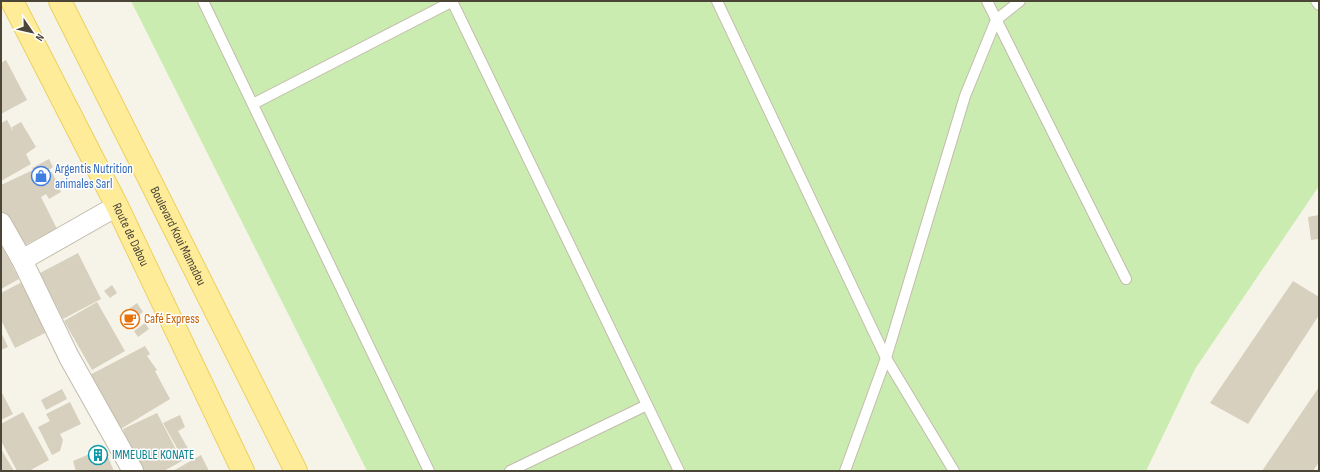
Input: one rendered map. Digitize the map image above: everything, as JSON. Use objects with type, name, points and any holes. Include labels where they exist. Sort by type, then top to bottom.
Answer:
[{"type":"main road","name":"Route de Dabou","points":[[12,1],[117,206],[243,471]]},
{"type":"main road","name":"Boulevard Koui Mamadou","points":[[60,1],[296,471]]},
{"type":"street","points":[[22,260],[117,206]]},
{"type":"street","points":[[1,223],[22,260],[69,357],[133,471]]},
{"type":"lane","points":[[203,1],[429,471]]},
{"type":"lane","points":[[253,104],[452,1],[679,471]]},
{"type":"lane","points":[[717,1],[886,358],[954,471]]},
{"type":"lane","points":[[988,1],[996,20],[1126,279]]},
{"type":"lane","points":[[845,471],[886,358],[965,96],[996,20],[1020,1]]},
{"type":"lane","points":[[1316,1],[1319,5]]},
{"type":"lane","points":[[510,471],[647,405]]},
{"type":"green space","points":[[131,1],[1319,1],[1319,186],[1195,369],[1146,471],[367,471]]},
{"type":"building","points":[[6,60],[27,100],[1,114],[1,63]]},
{"type":"building","points":[[7,120],[13,131],[12,127],[21,122],[36,147],[26,154],[31,164],[1,181],[1,123]]},
{"type":"building","points":[[49,159],[53,167],[47,171],[49,174],[52,172],[61,192],[49,199],[46,194],[41,197],[57,229],[19,248],[1,211],[1,185],[33,170],[32,168]]},
{"type":"building","points":[[1319,215],[1319,239],[1311,240],[1308,217]]},
{"type":"building","points":[[1,244],[19,279],[1,289]]},
{"type":"building","points":[[78,253],[101,299],[63,319],[40,273]]},
{"type":"building","points":[[1293,281],[1319,297],[1319,315],[1248,424],[1210,403]]},
{"type":"building","points":[[22,282],[47,332],[15,348],[1,320],[1,293]]},
{"type":"building","points":[[112,285],[117,293],[110,298],[104,291]]},
{"type":"building","points":[[97,302],[125,351],[92,370],[64,321]]},
{"type":"building","points":[[137,303],[143,312],[125,324],[119,316]]},
{"type":"building","points":[[145,323],[149,329],[138,337],[134,331]]},
{"type":"building","points":[[1,332],[8,347],[1,350]]},
{"type":"building","points":[[145,346],[150,354],[147,356],[157,370],[155,371],[170,399],[119,430],[84,378]]},
{"type":"building","points":[[1319,387],[1319,462],[1313,471],[1262,471]]},
{"type":"building","points":[[62,389],[67,399],[46,410],[41,400]]},
{"type":"building","points":[[1,391],[13,414],[1,420]]},
{"type":"building","points":[[70,402],[81,424],[60,434],[63,440],[60,451],[52,455],[38,427],[50,421],[46,414]]},
{"type":"building","points":[[23,412],[49,460],[29,471],[17,471],[1,441],[1,424]]},
{"type":"building","points":[[157,413],[182,461],[164,471],[142,471],[121,433],[124,432],[123,429]]},
{"type":"building","points":[[180,415],[185,427],[178,431],[190,452],[182,457],[163,423]]},
{"type":"building","name":"IMMEUBLE KONATE","points":[[104,448],[114,471],[76,471],[73,461]]},
{"type":"building","points":[[1,449],[14,471],[1,471]]},
{"type":"building","points":[[201,455],[209,471],[173,471]]},
{"type":"place","name":"Argentis Nutrition animales Sarl","points":[[41,176]]},
{"type":"place","name":"Café Express","points":[[130,319]]},
{"type":"place","name":"IMMEUBLE KONATE","points":[[98,455]]}]
